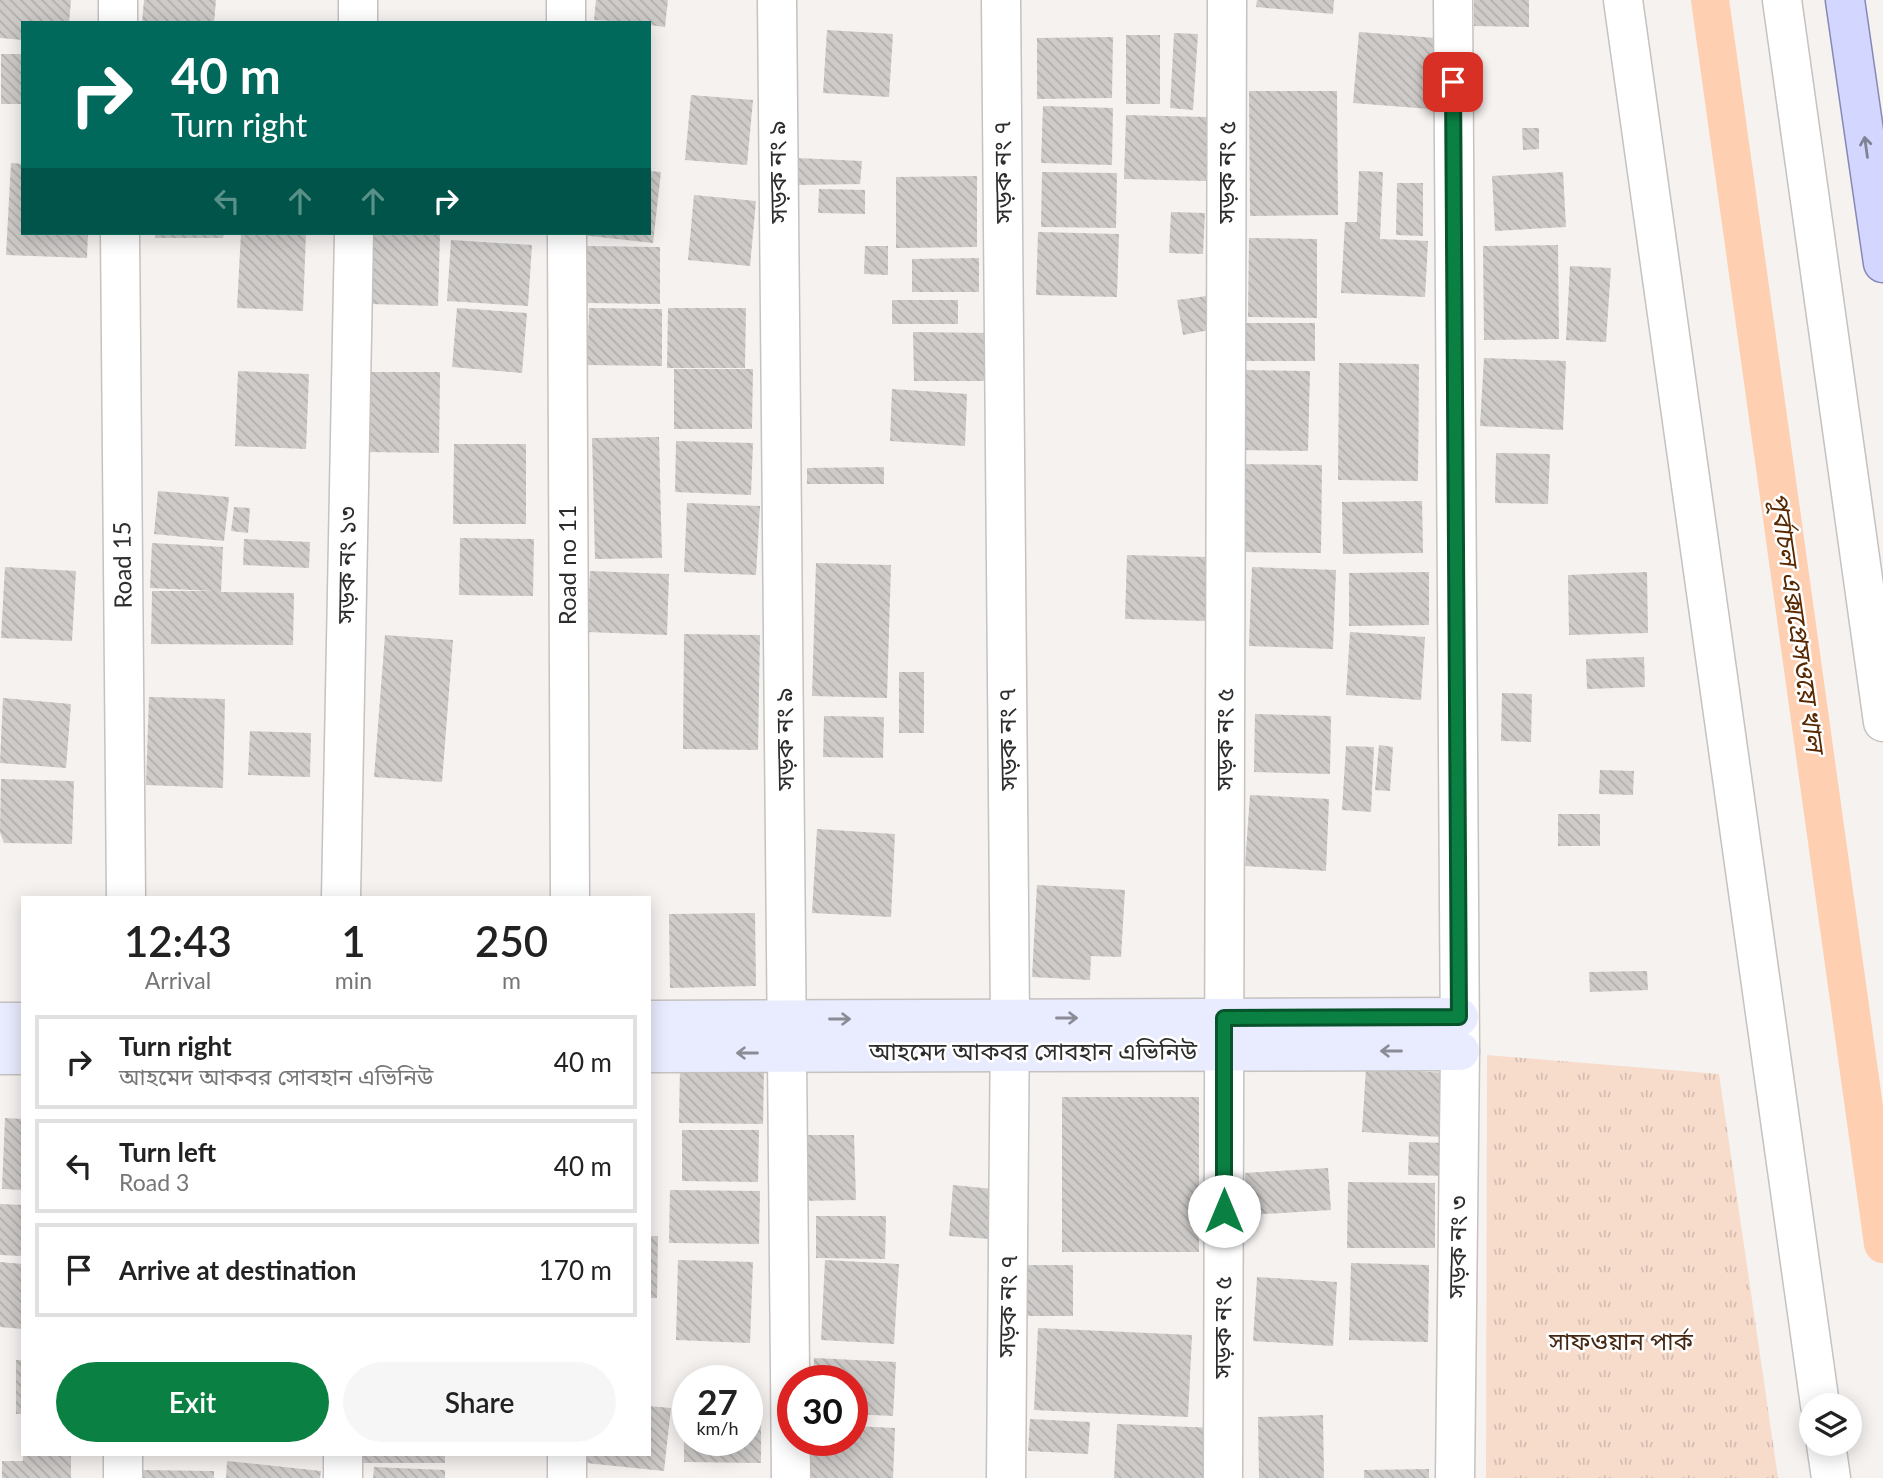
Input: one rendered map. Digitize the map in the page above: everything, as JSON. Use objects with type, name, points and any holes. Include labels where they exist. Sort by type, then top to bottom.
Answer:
[{"type":"main road","points":[[1844,0],[1883,263]]},
{"type":"street","points":[[118,0],[118,21]]},
{"type":"street","points":[[358,0],[358,21]]},
{"type":"street","points":[[566,0],[566,21]]},
{"type":"street","name":"সড়ক নং ৯","points":[[776,0],[791,1478]]},
{"type":"street","name":"সড়ক নং ৭","points":[[1001,0],[1010,1035],[1006,1478]]},
{"type":"street","name":"সড়ক নং ৫","points":[[1223,1478],[1227,0]]},
{"type":"street","name":"সড়ক নং ৩","points":[[1452,0],[1459,1034],[1455,1478]]},
{"type":"street","points":[[1623,0],[1818,1393]]},
{"type":"street","points":[[1782,0],[1883,722]]},
{"type":"street","name":"Road 15","points":[[120,235],[126,896]]},
{"type":"street","name":"সড়ক নং ১৩","points":[[341,896],[354,235]]},
{"type":"street","name":"Road no 11","points":[[567,235],[570,896]]},
{"type":"street","name":"আহমেদ আকবর সোবহান এভিনিউ","points":[[651,1020],[788,1036]]},
{"type":"street","points":[[0,1022],[21,1022]]},
{"type":"street","name":"আহমেদ আকবর সোবহান এভিনিউ","points":[[651,1053],[788,1036],[1459,1034]]},
{"type":"street","points":[[0,1055],[21,1055]]},
{"type":"street","points":[[123,1456],[123,1478]]},
{"type":"street","points":[[343,1456],[343,1478]]},
{"type":"street","points":[[567,1456],[567,1478]]},
{"type":"street","points":[[1827,1456],[1830,1478]]},
{"type":"green space","name":"সাফওয়ান পার্ক","points":[[1487,1055],[1719,1074],[1778,1478],[1486,1478]]},
{"type":"building","points":[[0,0],[71,0],[69,21],[21,21],[21,40],[0,38]]},
{"type":"building","points":[[144,0],[216,0],[214,21],[142,21]]},
{"type":"building","points":[[596,0],[668,0],[665,27],[651,25],[651,21],[594,20]]},
{"type":"building","points":[[1257,0],[1334,0],[1333,14],[1256,7]]},
{"type":"building","points":[[1474,0],[1529,0],[1529,27],[1474,26]]},
{"type":"building","points":[[827,30],[893,34],[889,97],[823,93]]},
{"type":"building","points":[[1359,32],[1436,38],[1430,109],[1353,103]]},
{"type":"building","points":[[1174,33],[1198,34],[1193,110],[1170,108]]},
{"type":"building","points":[[1126,35],[1160,35],[1160,104],[1126,104]]},
{"type":"building","points":[[1113,37],[1112,98],[1037,99],[1037,38]]},
{"type":"building","points":[[1,54],[21,54],[21,104],[1,104]]},
{"type":"building","points":[[1249,91],[1337,91],[1338,215],[1250,216]]},
{"type":"building","points":[[691,95],[753,100],[747,165],[685,160]]},
{"type":"building","points":[[1043,106],[1113,108],[1112,165],[1041,163]]},
{"type":"building","points":[[1126,115],[1207,117],[1206,181],[1124,179]]},
{"type":"building","points":[[1522,128],[1539,128],[1539,149],[1523,150]]},
{"type":"building","points":[[797,158],[862,161],[860,184],[796,185]]},
{"type":"building","points":[[11,163],[21,164],[21,235],[88,235],[87,258],[6,255]]},
{"type":"building","points":[[651,171],[661,172],[653,243],[581,235],[651,235]]},
{"type":"building","points":[[1359,171],[1383,172],[1380,239],[1428,241],[1425,297],[1341,293],[1345,222],[1357,222]]},
{"type":"building","points":[[1042,172],[1117,173],[1116,228],[1041,227]]},
{"type":"building","points":[[1563,172],[1566,227],[1495,231],[1492,176]]},
{"type":"building","points":[[977,176],[977,247],[896,248],[896,177]]},
{"type":"building","points":[[1397,183],[1423,183],[1423,236],[1396,235]]},
{"type":"building","points":[[819,189],[865,190],[865,214],[818,213]]},
{"type":"building","points":[[694,195],[756,201],[750,266],[688,260]]},
{"type":"building","points":[[1171,212],[1205,213],[1203,254],[1169,253]]},
{"type":"building","points":[[1038,232],[1119,234],[1117,297],[1036,295]]},
{"type":"building","points":[[155,235],[224,235],[223,238],[155,238]]},
{"type":"building","points":[[241,235],[306,235],[303,311],[237,308]]},
{"type":"building","points":[[373,235],[440,235],[438,306],[371,304]]},
{"type":"building","points":[[1249,238],[1317,239],[1317,318],[1248,317]]},
{"type":"building","points":[[451,240],[532,245],[528,306],[447,301]]},
{"type":"building","points":[[1558,245],[1559,339],[1484,340],[1483,246]]},
{"type":"building","points":[[587,246],[660,247],[660,304],[586,303]]},
{"type":"building","points":[[865,246],[888,246],[888,275],[864,274]]},
{"type":"building","points":[[979,258],[979,292],[912,292],[912,259]]},
{"type":"building","points":[[1570,266],[1611,268],[1606,342],[1566,340]]},
{"type":"building","points":[[1214,295],[1220,328],[1183,335],[1177,300]]},
{"type":"building","points":[[892,300],[958,300],[958,324],[892,324]]},
{"type":"building","points":[[457,308],[527,313],[522,373],[452,367]]},
{"type":"building","points":[[589,308],[662,309],[662,366],[587,365]]},
{"type":"building","points":[[668,308],[746,308],[745,368],[667,368]]},
{"type":"building","points":[[1246,323],[1315,323],[1315,361],[1246,361]]},
{"type":"building","points":[[913,332],[987,333],[987,381],[914,381]]},
{"type":"building","points":[[1484,358],[1566,361],[1563,430],[1480,426]]},
{"type":"building","points":[[1339,363],[1419,364],[1418,481],[1338,480]]},
{"type":"building","points":[[674,369],[753,369],[752,429],[674,429]]},
{"type":"building","points":[[1241,370],[1310,371],[1308,451],[1239,450]]},
{"type":"building","points":[[238,371],[309,374],[306,449],[235,446]]},
{"type":"building","points":[[365,372],[440,372],[439,453],[365,452]]},
{"type":"building","points":[[892,389],[967,394],[965,446],[890,441]]},
{"type":"building","points":[[659,437],[662,558],[595,559],[592,438]]},
{"type":"building","points":[[676,441],[753,443],[751,495],[675,492]]},
{"type":"building","points":[[454,444],[526,444],[526,524],[453,524]]},
{"type":"building","points":[[1496,453],[1550,454],[1548,504],[1495,503]]},
{"type":"building","points":[[1239,464],[1322,465],[1321,553],[1238,552]]},
{"type":"building","points":[[884,467],[884,484],[807,484],[807,468]]},
{"type":"building","points":[[158,491],[229,497],[224,541],[154,534]]},
{"type":"building","points":[[1422,501],[1423,553],[1343,554],[1342,502]]},
{"type":"building","points":[[687,503],[760,506],[756,575],[684,572]]},
{"type":"building","points":[[234,507],[250,508],[248,533],[231,531]]},
{"type":"building","points":[[460,538],[534,539],[533,596],[459,595]]},
{"type":"building","points":[[244,539],[310,542],[309,568],[243,565]]},
{"type":"building","points":[[152,543],[223,547],[221,592],[294,593],[293,645],[151,644],[152,591],[214,591],[150,588]]},
{"type":"building","points":[[1127,555],[1208,557],[1207,621],[1125,619]]},
{"type":"building","points":[[816,563],[891,565],[887,698],[812,696]]},
{"type":"building","points":[[5,567],[76,571],[72,641],[1,638]]},
{"type":"building","points":[[1252,567],[1336,570],[1333,649],[1249,646]]},
{"type":"building","points":[[590,571],[669,574],[667,635],[587,632]]},
{"type":"building","points":[[1429,572],[1429,625],[1349,626],[1349,573]]},
{"type":"building","points":[[1647,572],[1648,633],[1569,635],[1568,575]]},
{"type":"building","points":[[1350,632],[1425,637],[1421,700],[1346,695]]},
{"type":"building","points":[[684,634],[760,635],[758,750],[683,749]]},
{"type":"building","points":[[385,635],[453,640],[442,782],[374,777]]},
{"type":"building","points":[[1644,657],[1645,687],[1587,689],[1586,659]]},
{"type":"building","points":[[899,672],[924,672],[924,733],[899,733]]},
{"type":"building","points":[[1502,693],[1532,694],[1531,742],[1501,741]]},
{"type":"building","points":[[149,697],[225,699],[223,788],[146,785]]},
{"type":"building","points":[[3,698],[71,704],[66,768],[0,763]]},
{"type":"building","points":[[1255,714],[1331,716],[1330,774],[1254,772]]},
{"type":"building","points":[[824,716],[884,717],[883,758],[823,757]]},
{"type":"building","points":[[250,731],[311,733],[310,777],[248,775]]},
{"type":"building","points":[[1379,745],[1393,747],[1390,791],[1375,790]]},
{"type":"building","points":[[1346,746],[1374,747],[1371,812],[1342,810]]},
{"type":"building","points":[[1600,770],[1634,771],[1633,795],[1599,794]]},
{"type":"building","points":[[1,779],[74,781],[72,844],[4,843],[0,832]]},
{"type":"building","points":[[1250,795],[1329,799],[1326,871],[1245,866]]},
{"type":"building","points":[[1558,814],[1600,814],[1600,846],[1558,846]]},
{"type":"building","points":[[817,829],[895,834],[891,917],[812,913]]},
{"type":"building","points":[[1037,885],[1125,890],[1121,957],[1091,956],[1090,980],[1032,977]]},
{"type":"building","points":[[755,913],[756,986],[670,988],[669,914]]},
{"type":"building","points":[[1647,971],[1648,990],[1590,992],[1589,972]]},
{"type":"building","points":[[680,1065],[764,1067],[763,1124],[679,1123]]},
{"type":"building","points":[[1366,1068],[1446,1073],[1441,1137],[1362,1132]]},
{"type":"building","points":[[1062,1097],[1199,1097],[1199,1252],[1062,1252]]},
{"type":"building","points":[[5,1118],[21,1119],[21,1190],[2,1189]]},
{"type":"building","points":[[682,1130],[759,1130],[758,1182],[682,1181]]},
{"type":"building","points":[[798,1135],[854,1135],[856,1200],[799,1201]]},
{"type":"building","points":[[1409,1142],[1448,1143],[1447,1176],[1408,1175]]},
{"type":"building","points":[[1328,1168],[1331,1210],[1247,1215],[1245,1173]]},
{"type":"building","points":[[1348,1182],[1435,1183],[1435,1248],[1347,1248]]},
{"type":"building","points":[[953,1185],[993,1189],[989,1239],[949,1236]]},
{"type":"building","points":[[670,1190],[760,1191],[759,1244],[669,1243]]},
{"type":"building","points":[[0,1204],[21,1205],[21,1256],[0,1255]]},
{"type":"building","points":[[816,1216],[886,1216],[885,1259],[816,1258]]},
{"type":"building","points":[[651,1236],[658,1236],[657,1298],[651,1298]]},
{"type":"building","points":[[678,1260],[753,1262],[750,1343],[676,1340]]},
{"type":"building","points":[[825,1260],[899,1264],[894,1344],[821,1340]]},
{"type":"building","points":[[0,1262],[21,1264],[21,1329],[0,1327]]},
{"type":"building","points":[[1351,1263],[1429,1265],[1428,1342],[1349,1340]]},
{"type":"building","points":[[1024,1265],[1073,1265],[1073,1316],[1023,1316]]},
{"type":"building","points":[[1257,1277],[1337,1282],[1333,1346],[1253,1341]]},
{"type":"building","points":[[1038,1328],[1192,1335],[1188,1417],[1034,1410]]},
{"type":"building","points":[[814,1358],[896,1362],[893,1416],[868,1415],[868,1365],[814,1365]]},
{"type":"building","points":[[16,1360],[21,1360],[21,1414],[16,1414]]},
{"type":"building","points":[[651,1406],[671,1408],[664,1471],[586,1463],[587,1456],[651,1456]]},
{"type":"building","points":[[1323,1415],[1324,1478],[1259,1478],[1258,1417]]},
{"type":"building","points":[[1030,1419],[1090,1422],[1088,1454],[1028,1451]]},
{"type":"building","points":[[1117,1424],[1216,1428],[1214,1478],[1114,1478]]},
{"type":"building","points":[[868,1427],[895,1428],[893,1478],[810,1478],[811,1456],[868,1456]]},
{"type":"building","points":[[23,1456],[71,1456],[71,1478],[2,1478],[2,1461],[23,1461]]},
{"type":"building","points":[[351,1456],[445,1456],[445,1463],[351,1463]]},
{"type":"building","points":[[684,1456],[761,1456],[761,1463],[684,1462]]},
{"type":"building","points":[[227,1461],[321,1471],[320,1478],[226,1478]]},
{"type":"building","points":[[374,1467],[445,1470],[445,1478],[373,1478]]},
{"type":"building","points":[[1429,1469],[1429,1478],[1364,1478],[1364,1470]]},
{"type":"building","points":[[141,1470],[214,1471],[214,1478],[141,1478]]},
{"type":"waterway","name":"পূর্বাচল এক্সপ্রেসওয়ে খাল","points":[[1710,0],[1883,1244]]},
{"type":"route","points":[[1224,1211],[1224,1018],[1459,1017],[1453,82]]}]
